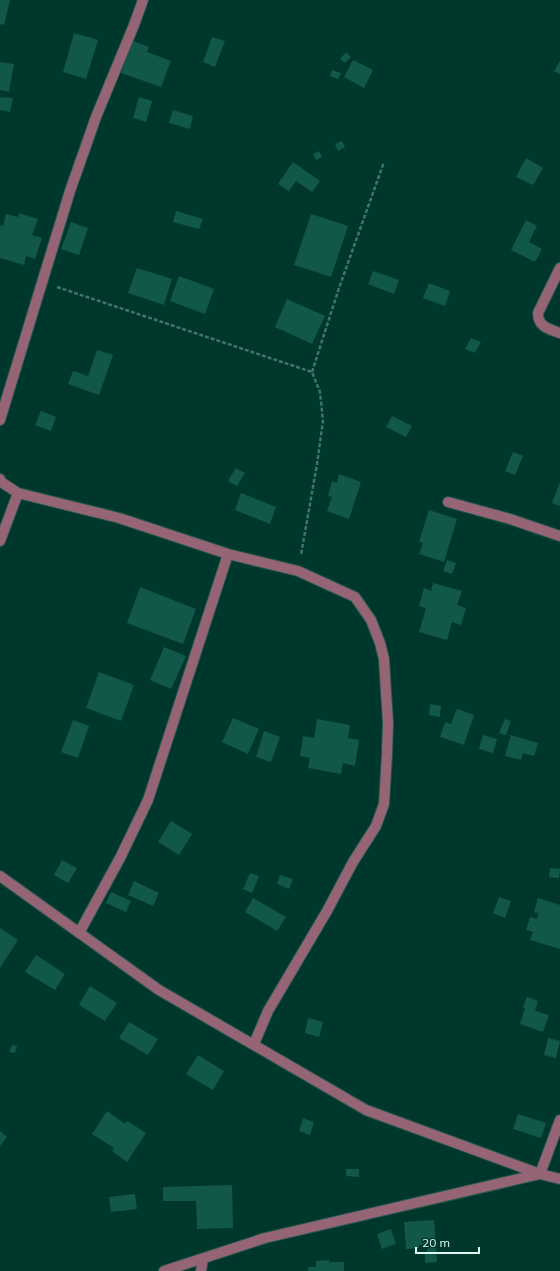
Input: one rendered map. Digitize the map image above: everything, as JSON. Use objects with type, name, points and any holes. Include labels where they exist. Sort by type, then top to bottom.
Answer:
[{"type":"street","points":[[0,420],[70,191],[96,117],[143,0]]},
{"type":"street","points":[[560,268],[538,313],[539,320],[543,326],[560,333]]},
{"type":"street","points":[[0,479],[1,482],[18,493],[119,518],[228,554],[298,571],[355,597],[371,620],[380,643],[384,659],[388,722],[384,804],[376,826],[352,862],[327,911],[268,1011],[254,1044]]},
{"type":"street","points":[[0,541],[18,493]]},
{"type":"street","points":[[448,502],[517,521],[560,536]]},
{"type":"street","points":[[79,933],[120,858],[148,800],[228,554]]},
{"type":"street","points":[[0,876],[159,990],[366,1110],[540,1174],[560,1179]]},
{"type":"street","points":[[540,1174],[560,1120]]},
{"type":"street","points":[[164,1271],[265,1238],[540,1174]]},
{"type":"street","points":[[201,1271],[203,1259]]},
{"type":"path","points":[[298,571],[323,421],[320,392],[312,372],[384,162]]},
{"type":"path","points":[[42,282],[312,372]]},
{"type":"building","points":[[0,0],[10,0],[4,25],[0,24]]},
{"type":"building","points":[[74,33],[98,40],[86,79],[63,72]]},
{"type":"building","points":[[212,37],[225,41],[215,67],[203,62]]},
{"type":"building","points":[[133,41],[149,47],[147,52],[171,61],[161,87],[121,73]]},
{"type":"building","points":[[346,52],[351,57],[345,63],[340,59]]},
{"type":"building","points":[[353,60],[373,70],[364,88],[344,77]]},
{"type":"building","points":[[560,61],[560,74],[554,71]]},
{"type":"building","points":[[0,62],[14,64],[9,92],[0,90]]},
{"type":"building","points":[[332,70],[341,73],[338,79],[330,76]]},
{"type":"building","points":[[0,97],[13,98],[10,112],[0,110]]},
{"type":"building","points":[[139,97],[152,101],[146,122],[133,118]]},
{"type":"building","points":[[173,110],[193,116],[190,129],[169,123]]},
{"type":"building","points":[[342,141],[345,147],[338,151],[335,144]]},
{"type":"building","points":[[319,151],[322,157],[316,160],[313,154]]},
{"type":"building","points":[[526,158],[543,168],[533,185],[516,177]]},
{"type":"building","points":[[293,162],[320,181],[312,192],[296,181],[289,191],[278,184]]},
{"type":"building","points":[[176,211],[203,219],[199,229],[173,222]]},
{"type":"building","points":[[19,213],[38,219],[32,235],[42,238],[35,259],[26,256],[24,265],[0,258],[0,225],[3,226],[6,214],[18,217]]},
{"type":"building","points":[[311,214],[348,226],[331,277],[294,265]]},
{"type":"building","points":[[526,220],[537,226],[529,242],[542,249],[535,262],[511,250]]},
{"type":"building","points":[[71,222],[88,228],[79,255],[61,249]]},
{"type":"building","points":[[137,268],[172,279],[164,305],[128,293]]},
{"type":"building","points":[[373,271],[399,280],[394,294],[368,284]]},
{"type":"building","points":[[179,276],[214,289],[205,314],[170,301]]},
{"type":"building","points":[[429,283],[450,291],[445,306],[423,298]]},
{"type":"building","points":[[287,299],[325,316],[312,344],[275,327]]},
{"type":"building","points":[[471,338],[481,342],[475,353],[465,349]]},
{"type":"building","points":[[97,350],[113,355],[99,395],[68,384],[73,371],[88,376]]},
{"type":"building","points":[[41,411],[56,417],[51,431],[35,425]]},
{"type":"building","points":[[392,416],[412,426],[406,437],[386,427]]},
{"type":"building","points":[[513,452],[523,456],[515,475],[505,471]]},
{"type":"building","points":[[236,468],[245,473],[237,486],[228,481]]},
{"type":"building","points":[[339,474],[361,482],[349,519],[327,511],[332,497],[328,496],[332,481],[337,483]]},
{"type":"building","points":[[560,482],[560,506],[552,503]]},
{"type":"building","points":[[241,493],[276,507],[270,524],[235,510]]},
{"type":"building","points":[[429,510],[457,519],[444,562],[419,554],[423,543],[419,542]]},
{"type":"building","points":[[447,560],[456,563],[452,574],[443,571]]},
{"type":"building","points":[[433,583],[462,591],[457,605],[466,608],[461,625],[452,622],[447,640],[419,632],[426,608],[419,606],[424,588],[431,591]]},
{"type":"building","points":[[140,587],[196,609],[183,644],[127,623]]},
{"type":"building","points":[[164,647],[186,656],[171,689],[150,680]]},
{"type":"building","points":[[99,672],[134,685],[121,721],[86,708]]},
{"type":"building","points":[[430,704],[441,706],[440,717],[429,715]]},
{"type":"building","points":[[457,709],[474,715],[464,745],[440,737],[445,722],[451,724]]},
{"type":"building","points":[[233,718],[259,729],[248,754],[222,742]]},
{"type":"building","points":[[317,719],[350,725],[348,738],[359,740],[355,766],[343,763],[341,774],[308,768],[310,758],[300,756],[303,736],[314,738]]},
{"type":"building","points":[[505,719],[511,721],[506,735],[499,733]]},
{"type":"building","points":[[73,720],[89,726],[78,758],[61,752]]},
{"type":"building","points":[[264,731],[280,737],[271,762],[256,757]]},
{"type":"building","points":[[483,735],[497,739],[493,753],[479,749]]},
{"type":"building","points":[[511,735],[538,743],[534,756],[523,753],[521,760],[505,756]]},
{"type":"building","points":[[171,821],[192,834],[179,855],[158,842]]},
{"type":"building","points":[[62,860],[77,868],[68,883],[54,875]]},
{"type":"building","points":[[550,868],[560,869],[559,878],[549,877]]},
{"type":"building","points":[[250,873],[259,876],[252,893],[243,889]]},
{"type":"building","points":[[280,875],[293,879],[289,889],[277,884]]},
{"type":"building","points":[[134,881],[159,893],[153,906],[128,895]]},
{"type":"building","points":[[111,892],[131,901],[126,912],[106,903]]},
{"type":"building","points":[[499,897],[511,901],[505,918],[493,913]]},
{"type":"building","points":[[253,898],[286,917],[277,931],[245,912]]},
{"type":"building","points":[[538,898],[560,905],[560,949],[530,940],[533,932],[526,930],[530,917],[537,919],[538,913],[534,912]]},
{"type":"building","points":[[0,928],[18,940],[0,968]]},
{"type":"building","points":[[36,955],[65,974],[55,990],[25,972]]},
{"type":"building","points":[[90,986],[117,1003],[105,1021],[79,1005]]},
{"type":"building","points":[[527,997],[538,1001],[535,1011],[549,1015],[543,1032],[520,1024],[525,1008],[523,1007]]},
{"type":"building","points":[[308,1018],[323,1022],[319,1037],[305,1033]]},
{"type":"building","points":[[129,1022],[158,1039],[148,1055],[119,1038]]},
{"type":"building","points":[[548,1038],[560,1041],[556,1058],[544,1055]]},
{"type":"building","points":[[12,1045],[17,1046],[15,1053],[9,1052]]},
{"type":"building","points":[[198,1055],[224,1071],[213,1090],[186,1074]]},
{"type":"building","points":[[107,1111],[125,1124],[127,1121],[146,1133],[127,1162],[112,1151],[114,1148],[92,1134]]},
{"type":"building","points":[[518,1114],[546,1123],[541,1138],[513,1129]]},
{"type":"building","points":[[303,1118],[314,1122],[310,1135],[299,1131]]},
{"type":"building","points":[[0,1131],[7,1137],[0,1146]]},
{"type":"building","points":[[346,1169],[359,1169],[359,1177],[346,1176]]},
{"type":"building","points":[[232,1185],[233,1228],[197,1229],[196,1201],[163,1201],[163,1187]]},
{"type":"building","points":[[135,1194],[137,1209],[111,1212],[109,1197]]},
{"type":"building","points":[[434,1220],[437,1262],[425,1263],[427,1244],[419,1245],[419,1248],[406,1249],[404,1222]]},
{"type":"building","points":[[391,1229],[396,1244],[382,1249],[377,1234]]},
{"type":"building","points":[[329,1260],[329,1262],[344,1262],[344,1271],[308,1271],[308,1267],[316,1267],[316,1261]]}]
